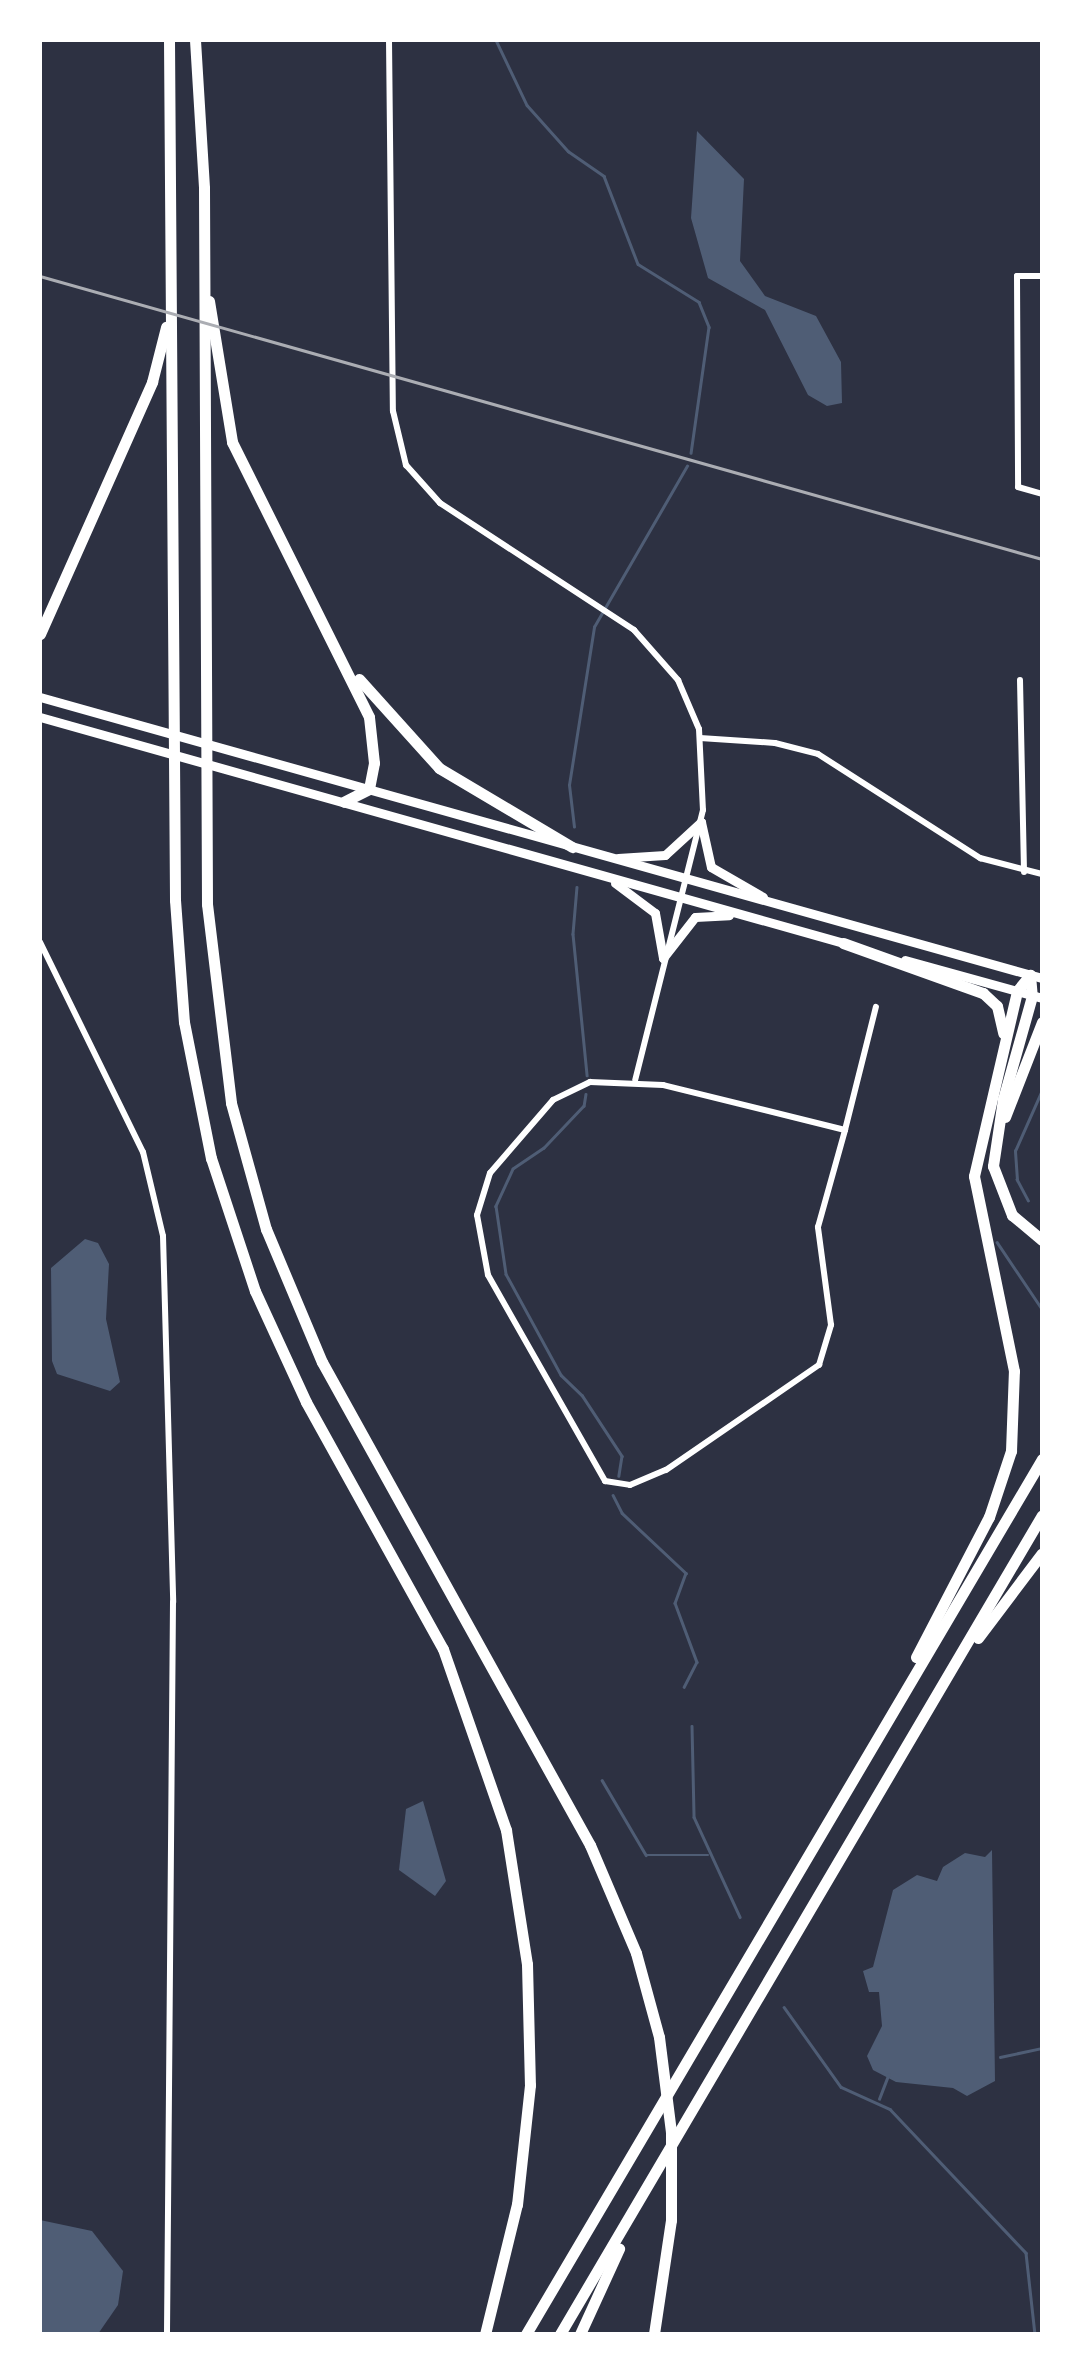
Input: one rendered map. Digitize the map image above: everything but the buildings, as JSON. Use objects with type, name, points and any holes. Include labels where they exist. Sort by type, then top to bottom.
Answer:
[{"type":"highway","points":[[169,40],[175,900],[190,1058],[220,1192],[255,1291],[306,1402],[443,1649],[506,1830],[527,1964],[530,2085],[517,2204],[485,2334]]},
{"type":"highway","points":[[196,40],[203,247],[208,930],[239,1140],[272,1246],[322,1362],[590,1845],[623,1918],[654,2014],[671,2132],[666,2269],[654,2334]]},
{"type":"highway","points":[[203,247],[217,375],[232,442],[254,497],[338,651],[371,728],[369,789],[344,802]]},
{"type":"highway","points":[[40,634],[157,369],[172,258]]},
{"type":"highway","points":[[338,651],[397,727],[439,768],[572,848]]},
{"type":"highway","points":[[843,943],[982,993],[1001,1015],[1003,1044]]},
{"type":"highway","points":[[898,1697],[989,1517],[1011,1450],[1014,1371],[974,1186],[1017,991],[1036,977]]},
{"type":"highway","points":[[1036,977],[1037,997],[995,1140],[1001,1196],[1018,1222],[1042,1240]]},
{"type":"highway","points":[[995,1140],[1042,1022]]},
{"type":"highway","points":[[526,2334],[848,1781],[1042,1459]]},
{"type":"highway","points":[[560,2334],[1042,1515]]},
{"type":"highway","points":[[957,1665],[1042,1553]]},
{"type":"highway","points":[[580,2334],[642,2200]]},
{"type":"main road","points":[[40,697],[1036,977]]},
{"type":"main road","points":[[40,716],[1037,997]]},
{"type":"main road","points":[[614,858],[665,855],[701,822],[711,867],[776,904]]},
{"type":"main road","points":[[604,876],[651,906],[663,958]]},
{"type":"main road","points":[[663,958],[694,917],[748,916]]},
{"type":"street","points":[[389,40],[393,411],[399,448],[416,480],[440,504],[618,620],[678,680],[700,738],[701,822],[663,958],[635,1080]]},
{"type":"street","points":[[1042,276],[1017,276],[1018,487],[1042,494]]},
{"type":"street","points":[[1020,680],[1024,872]]},
{"type":"street","points":[[700,738],[776,742],[818,754],[980,858],[1042,874]]},
{"type":"street","points":[[40,942],[143,1152],[164,1236],[173,1602],[167,2334]]},
{"type":"street","points":[[845,1130],[635,1080],[579,1084],[556,1097],[490,1173],[477,1220],[498,1297],[596,1471],[613,1484],[630,1485],[666,1470],[785,1394],[816,1368],[828,1345],[831,1318],[818,1235],[845,1130],[876,1007]]},
{"type":"water","points":[[697,131],[744,179],[740,261],[765,296],[816,316],[841,362],[842,403],[827,406],[808,395],[765,310],[708,278],[691,218]]},
{"type":"water","points":[[85,1239],[98,1243],[109,1264],[106,1319],[120,1382],[110,1391],[57,1374],[52,1361],[51,1268]]},
{"type":"water","points":[[423,1801],[446,1881],[435,1896],[399,1870],[406,1809]]},
{"type":"water","points":[[992,1850],[995,2081],[967,2096],[953,2088],[896,2082],[873,2070],[867,2056],[882,2026],[879,1992],[869,1992],[863,1971],[873,1967],[893,1890],[917,1875],[937,1881],[943,1867],[965,1853],[985,1857]]},
{"type":"water","points":[[40,2220],[92,2231],[123,2271],[118,2305],[98,2334],[40,2334]]},
{"type":"waterway","points":[[496,40],[527,105],[568,151],[604,176],[638,264],[699,302],[709,327],[691,453]]},
{"type":"waterway","points":[[574,827],[569,785],[594,627],[687,466]]},
{"type":"waterway","points":[[577,887],[573,934],[587,1075]]},
{"type":"waterway","points":[[1028,1201],[1017,1180],[1015,1151],[1042,1090]]},
{"type":"waterway","points":[[586,1094],[584,1106],[544,1148],[513,1169],[496,1206],[506,1274],[561,1375],[582,1395],[622,1456],[619,1476]]},
{"type":"waterway","points":[[997,1242],[1042,1309]]},
{"type":"waterway","points":[[613,1495],[622,1513],[686,1573],[675,1603],[697,1662],[684,1687]]},
{"type":"waterway","points":[[692,1726],[694,1817],[740,1917]]},
{"type":"waterway","points":[[602,1780],[646,1855],[708,1855]]},
{"type":"waterway","points":[[784,2007],[841,2087],[890,2109],[1026,2253],[1035,2334]]},
{"type":"waterway","points":[[1000,2057],[1042,2048]]},
{"type":"waterway","points":[[879,2099],[888,2075]]},
{"type":"railway","points":[[40,276],[1042,559]]}]
